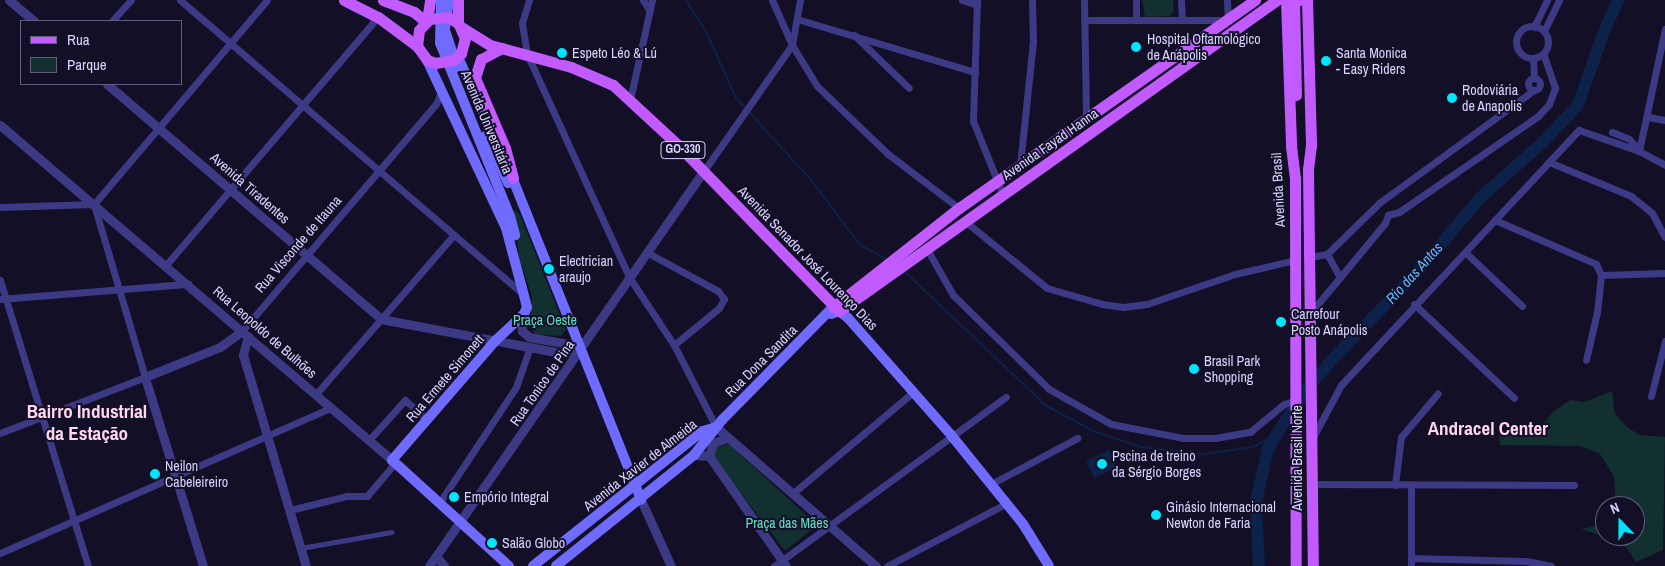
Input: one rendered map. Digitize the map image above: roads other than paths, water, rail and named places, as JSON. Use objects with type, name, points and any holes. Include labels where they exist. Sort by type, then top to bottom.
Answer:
[{"type":"main road","points":[[344,0],[360,4],[418,46],[431,62],[458,57],[465,38],[456,22],[458,0]]},
{"type":"main road","points":[[383,0],[414,12],[427,20],[456,22]]},
{"type":"main road","points":[[418,46],[419,30],[427,20],[430,0]]},
{"type":"main road","name":"Avenida Universitária","points":[[441,0],[440,43],[510,216],[515,254]]},
{"type":"main road","name":"Avenida Universitária","points":[[449,0],[447,42],[517,202],[535,231]]},
{"type":"main road","name":"Avenida Fayad Hanna","points":[[833,311],[884,264],[959,208],[1255,0]]},
{"type":"main road","name":"Avenida Fayad Hanna","points":[[833,311],[928,251],[1003,195],[1277,0]]},
{"type":"main road","name":"Avenida Brasil","points":[[1286,0],[1291,146],[1295,179],[1297,378]]},
{"type":"main road","points":[[1295,179],[1293,0],[1300,0],[1312,311]]},
{"type":"main road","points":[[1307,0],[1311,145],[1308,169]]},
{"type":"main road","name":"Avenida Senador José Lourenço Dias","points":[[456,22],[490,45],[571,67],[613,85],[630,100],[704,172],[833,311],[913,392],[1007,502],[1049,566]]},
{"type":"main road","name":"Avenida Senador José Lourenço Dias","points":[[458,57],[490,45]]},
{"type":"main road","points":[[502,48],[480,59],[475,78],[505,148],[513,178]]},
{"type":"main road","name":"Avenida Universitária","points":[[458,57],[535,231],[550,280],[641,500]]},
{"type":"main road","name":"Avenida Universitária","points":[[431,62],[491,191],[515,254],[526,296],[527,307],[521,317]]},
{"type":"main road","points":[[1134,86],[1142,96]]},
{"type":"main road","name":"Rua Dona Sandita","points":[[716,427],[833,311]]},
{"type":"main road","name":"Avenida Brasil Norte","points":[[1312,311],[1313,566]]},
{"type":"main road","name":"Rua Ermete Simonett","points":[[393,461],[496,340],[521,317]]},
{"type":"main road","name":"Avenida Brasil Norte","points":[[1296,566],[1297,378]]},
{"type":"main road","name":"Avenida Xavier de Almeida","points":[[556,566],[641,500],[694,455],[716,427]]},
{"type":"main road","name":"Avenida Xavier de Almeida","points":[[532,566],[635,486],[703,430],[716,427]]},
{"type":"main road","name":"Rua Leopoldo de Bulhões","points":[[393,461],[461,520],[508,566]]},
{"type":"street","points":[[9,0],[33,20]]},
{"type":"street","points":[[113,20],[131,0]]},
{"type":"street","points":[[180,0],[453,236],[526,296]]},
{"type":"street","points":[[0,207],[94,204],[267,0]]},
{"type":"street","points":[[529,0],[522,23],[527,54],[629,277],[674,346],[716,427],[876,566]]},
{"type":"street","points":[[643,0],[650,11]]},
{"type":"street","points":[[630,100],[652,0]]},
{"type":"street","points":[[772,0],[792,45],[817,86],[873,141],[932,191],[959,208]]},
{"type":"street","points":[[792,45],[800,0]]},
{"type":"street","points":[[962,0],[977,2],[973,121],[996,182],[1003,195]]},
{"type":"street","points":[[1020,165],[1033,42],[1032,0]]},
{"type":"street","points":[[1084,0],[1086,118]]},
{"type":"street","points":[[1136,0],[1136,18]]},
{"type":"street","points":[[1181,0],[1182,18]]},
{"type":"street","points":[[1534,27],[1547,0]]},
{"type":"street","points":[[1544,32],[1559,0]]},
{"type":"street","points":[[1084,20],[1136,18],[1228,20],[1229,1]]},
{"type":"street","points":[[166,265],[378,17]]},
{"type":"street","points":[[797,19],[852,33],[975,72]]},
{"type":"street","points":[[1534,27],[1544,32],[1548,41],[1542,54],[1533,58],[1521,53],[1516,42],[1522,31],[1534,27]]},
{"type":"street","points":[[1639,151],[1648,117],[1665,29]]},
{"type":"street","points":[[852,33],[909,88]]},
{"type":"street","name":"Rua Tonico de Pina","points":[[430,566],[581,352],[629,277],[648,253],[792,45]]},
{"type":"street","points":[[1388,214],[1399,212],[1538,116],[1549,104],[1555,88],[1542,54]]},
{"type":"street","points":[[1310,257],[1327,254],[1379,203],[1534,90],[1528,83],[1534,78],[1533,58]]},
{"type":"street","name":"Avenida Tiradentes","points":[[108,85],[381,319]]},
{"type":"street","name":"Rua Visconde de Itauna","points":[[0,433],[220,347],[245,333],[307,255],[438,102],[442,87]]},
{"type":"street","points":[[1648,117],[1665,120]]},
{"type":"street","name":"Rua Leopoldo de Bulhões","points":[[0,124],[393,461]]},
{"type":"street","points":[[1312,439],[1330,401],[1341,385],[1414,304],[1466,253],[1579,130],[1639,151],[1665,165]]},
{"type":"street","points":[[1612,132],[1629,139],[1639,151]]},
{"type":"street","points":[[1549,162],[1637,200],[1652,213],[1665,237]]},
{"type":"street","points":[[1379,203],[1388,214]]},
{"type":"street","points":[[94,204],[175,477],[204,566]]},
{"type":"street","points":[[1312,311],[1338,276],[1385,223],[1388,214]]},
{"type":"street","points":[[1495,220],[1593,262],[1601,276],[1597,312],[1586,360]]},
{"type":"street","points":[[966,222],[1047,288],[1109,305],[1147,304],[1234,274],[1295,260]]},
{"type":"street","points":[[316,394],[453,236]]},
{"type":"street","points":[[928,251],[952,295],[1049,389],[1110,424],[1147,434],[1215,438],[1250,432],[1273,412],[1296,400]]},
{"type":"street","points":[[648,253],[718,291],[724,299],[719,308],[674,346]]},
{"type":"street","points":[[1466,253],[1522,306]]},
{"type":"street","points":[[1327,254],[1338,276]]},
{"type":"street","points":[[1601,276],[1665,273]]},
{"type":"street","points":[[0,280],[3,299],[42,415],[88,566]]},
{"type":"street","points":[[3,299],[188,284]]},
{"type":"street","points":[[1414,304],[1514,398]]},
{"type":"street","points":[[521,317],[522,331],[529,337],[563,343],[581,352]]},
{"type":"street","points":[[381,319],[562,353],[581,352]]},
{"type":"street","points":[[245,333],[243,355],[306,566]]},
{"type":"street","points":[[1651,396],[1665,341]]},
{"type":"street","points":[[440,502],[516,387],[530,347]]},
{"type":"street","points":[[792,494],[913,392]]},
{"type":"street","points":[[1395,485],[1401,436],[1438,394]]},
{"type":"street","points":[[774,566],[785,562],[828,526],[951,435],[1006,397]]},
{"type":"street","points":[[369,440],[405,400],[426,420]]},
{"type":"street","points":[[1311,400],[1320,405],[1330,401]]},
{"type":"street","points":[[0,553],[332,408]]},
{"type":"street","points":[[709,456],[713,444],[727,438]]},
{"type":"street","points":[[991,484],[1077,438]]},
{"type":"street","points":[[694,455],[709,456]]},
{"type":"street","points":[[709,456],[785,562]]},
{"type":"street","name":"Rua Ermete Simonett","points":[[290,510],[346,496],[367,496],[393,461]]},
{"type":"street","points":[[1312,484],[1574,486]]},
{"type":"street","points":[[1411,566],[1412,485]]},
{"type":"street","points":[[641,500],[671,566]]},
{"type":"street","points":[[887,566],[1007,502]]},
{"type":"street","points":[[300,548],[392,532]]},
{"type":"street","points":[[436,556],[444,566]]},
{"type":"street","points":[[1411,558],[1526,561],[1551,566]]},
{"type":"water","name":"Pscina de treino da Sérgio Borges","points":[[1109,450],[1118,467],[1094,478],[1086,461]]},
{"type":"waterway","points":[[686,0],[707,34],[736,98],[812,181],[860,245],[886,259]]},
{"type":"waterway","name":"Rio das Antas","points":[[1259,566],[1256,502],[1268,448],[1304,392],[1328,364],[1419,270],[1481,197],[1542,143],[1578,105],[1603,34],[1618,0]]},
{"type":"waterway","points":[[904,271],[1045,405],[1093,431],[1141,447],[1204,454],[1253,447],[1276,435]]},
{"type":"place","name":"Hospital Oftamológico de Anápolis","points":[[1136,47]]},
{"type":"place","name":"Espeto Léo & Lú","points":[[562,53]]},
{"type":"place","name":"Santa Monica - Easy Riders","points":[[1326,61]]},
{"type":"place","name":"Rodoviária de Anapolis","points":[[1452,98]]},
{"type":"place","name":"Electrician araujo","points":[[549,269]]},
{"type":"place","name":"Carrefour Posto Anápolis","points":[[1281,322]]},
{"type":"place","name":"Brasil Park Shopping","points":[[1194,369]]},
{"type":"place","name":"Pscina de treino da Sérgio Borges","points":[[1102,464]]},
{"type":"place","name":"Neilon Cabeleireiro","points":[[155,474]]},
{"type":"place","name":"Empório Integral","points":[[454,497]]},
{"type":"place","name":"Ginásio Internacional Newton de Faria","points":[[1156,515]]},
{"type":"place","name":"Salão Globo","points":[[492,543]]},
{"type":"district","name":"Bairro Industrial da Estação","points":[[87,423]]},
{"type":"district","name":"Andracel Center","points":[[1488,429]]},
{"type":"park label","name":"Praça Oeste","points":[[545,320]]},
{"type":"park label","name":"Praça das Mães","points":[[787,523]]}]
